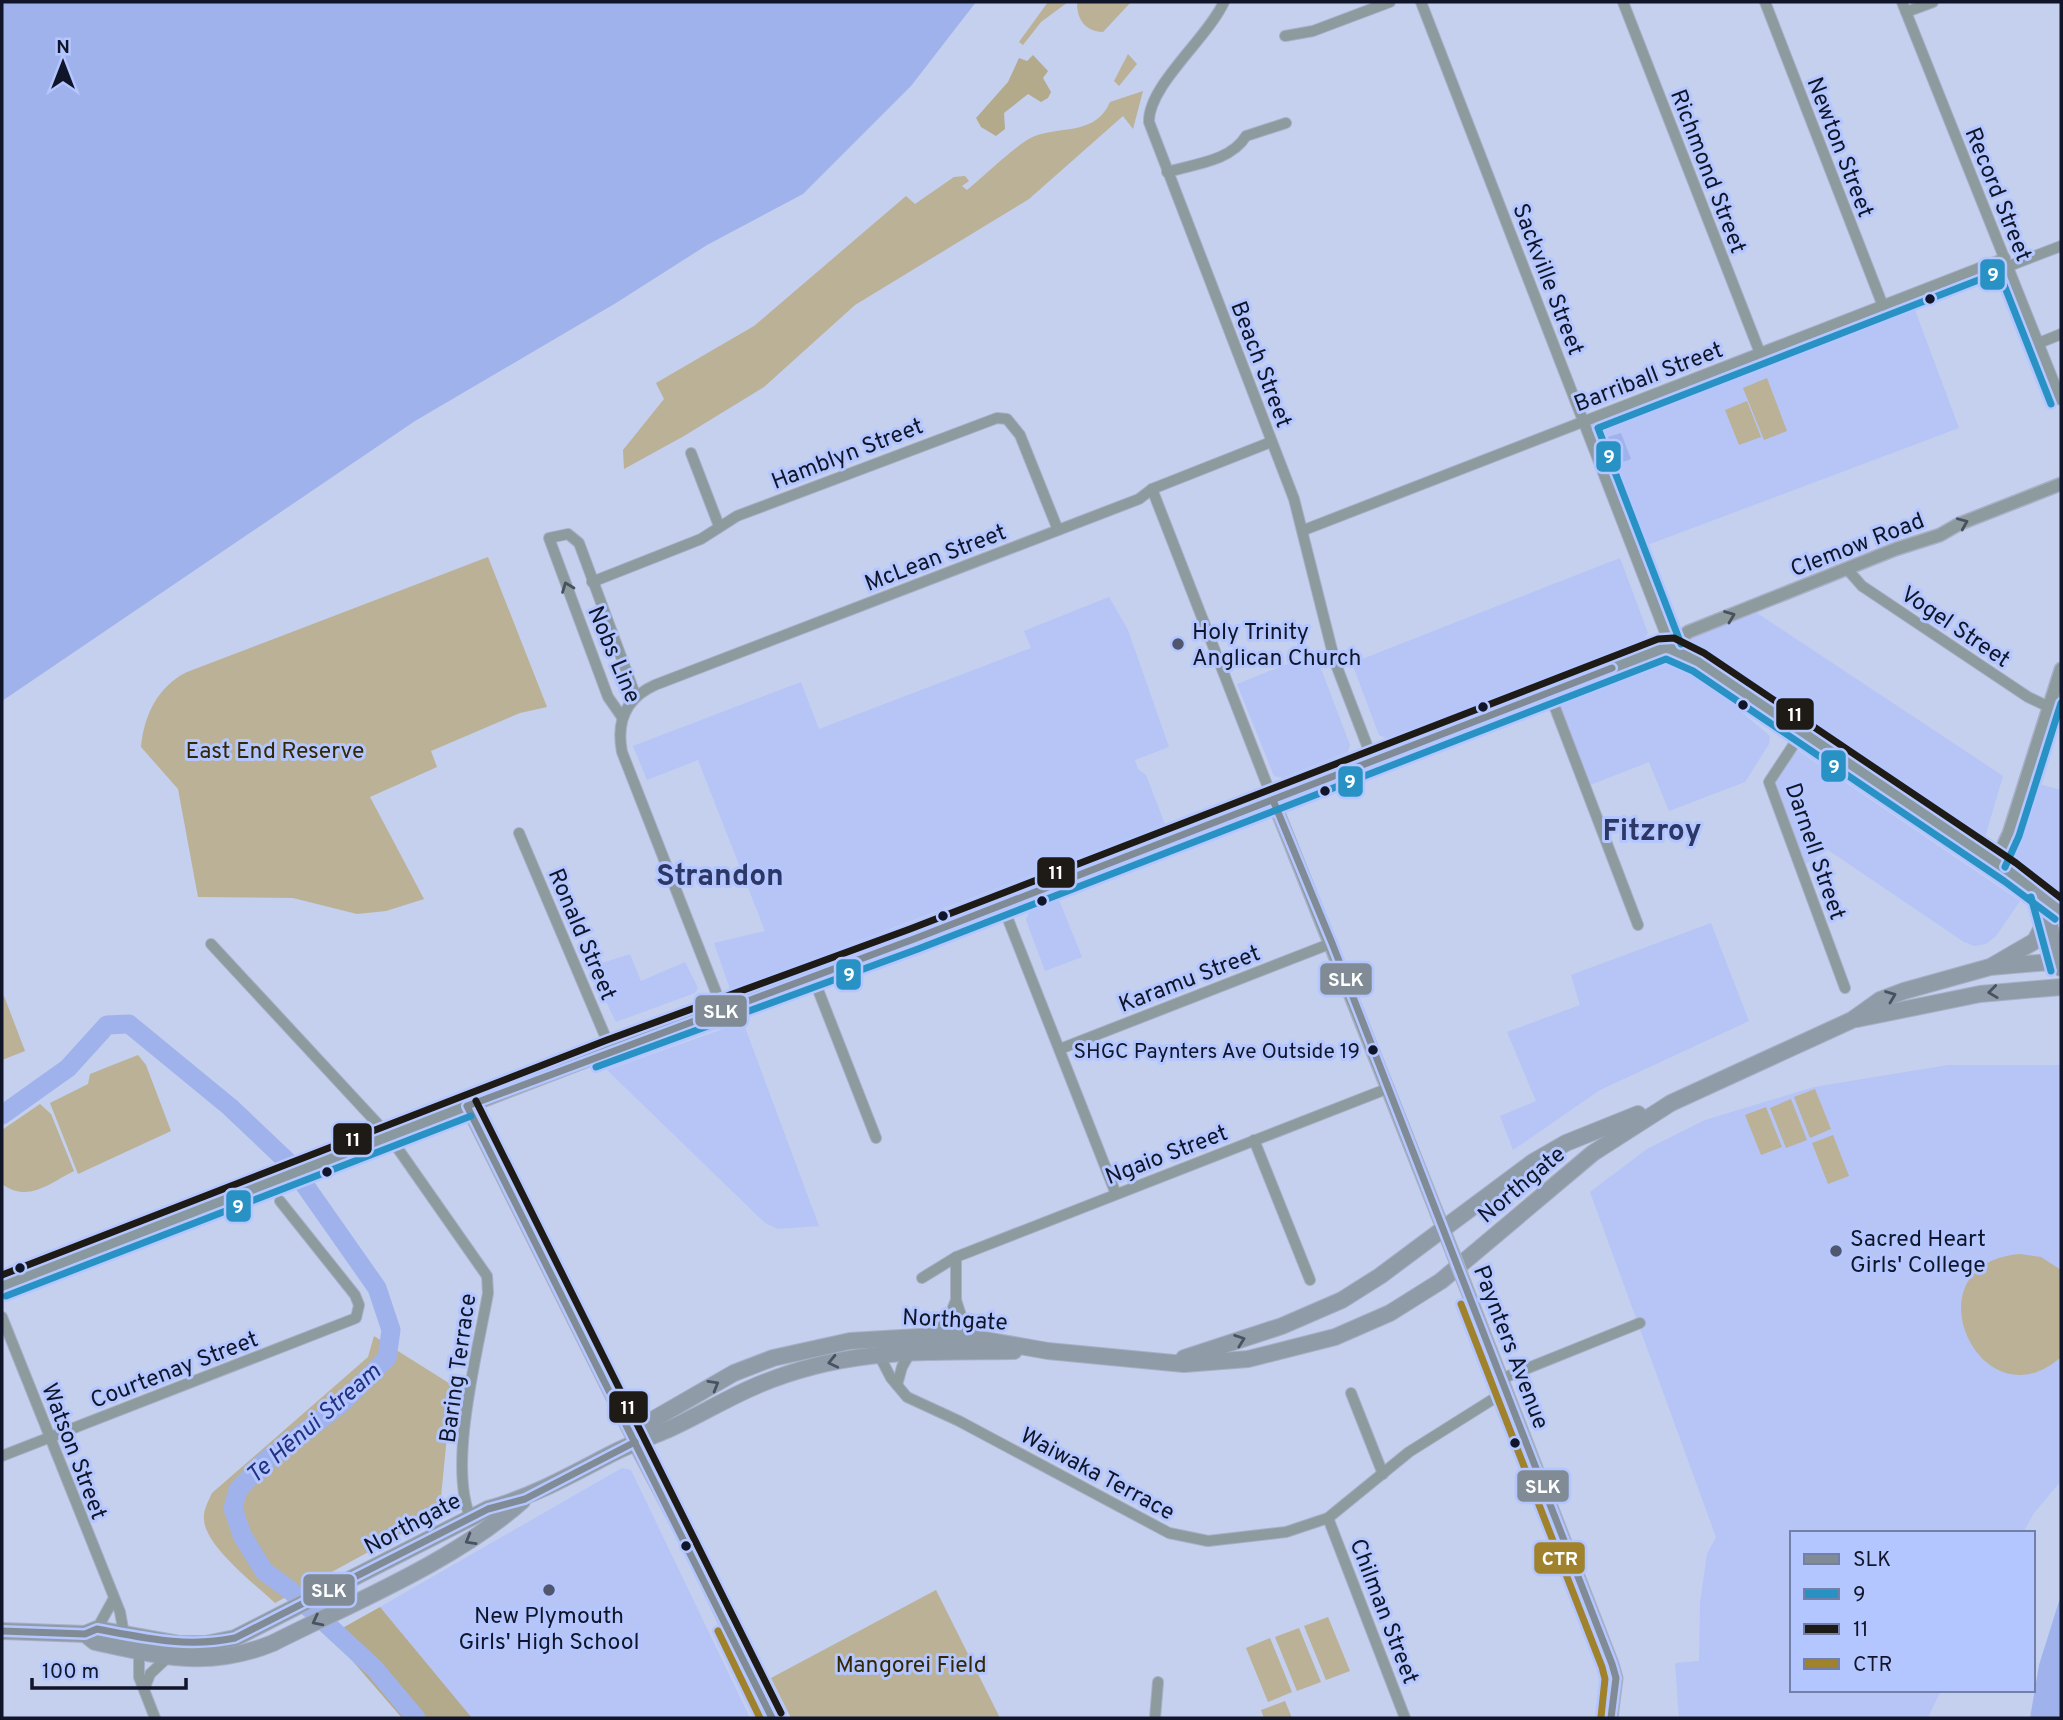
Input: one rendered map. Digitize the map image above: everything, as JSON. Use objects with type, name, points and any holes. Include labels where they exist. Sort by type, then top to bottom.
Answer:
[{"type":"highway","points":[[2041,894],[2061,911]]},
{"type":"highway","points":[[2041,894],[2060,963]]},
{"type":"highway","points":[[1990,967],[2035,941],[2046,920]]},
{"type":"highway","name":"Northgate","points":[[635,1442],[654,1419],[734,1373],[773,1358],[850,1341],[935,1336],[968,1337],[1048,1351],[1151,1362],[1215,1363],[1278,1354],[1335,1337],[1390,1312],[1441,1281],[1593,1153],[1671,1103],[1852,1020],[1880,1000],[1934,981],[1990,967],[2060,963]]},
{"type":"highway","name":"Northgate","points":[[1852,1020],[1980,994],[2061,987]]},
{"type":"highway","points":[[1151,1362],[1190,1357],[1322,1310],[1380,1276],[1443,1226],[1550,1152],[1598,1129],[1671,1103]]},
{"type":"highway","name":"Northgate","points":[[91,1632],[95,1642],[167,1658],[219,1659],[273,1643],[488,1529],[525,1499],[635,1442],[667,1430],[758,1385],[817,1366],[878,1353],[912,1350],[1048,1351]]},
{"type":"highway","name":"Northgate","points":[[2,1631],[124,1634],[172,1644],[206,1644],[246,1634],[488,1509],[525,1499]]},
{"type":"main road","points":[[2,1286],[592,1057],[813,977],[1655,651],[1671,648],[1698,662],[2041,894]]},
{"type":"main road","points":[[635,1442],[692,1549],[772,1718]]},
{"type":"street","name":"Beach Street","points":[[1224,2],[1210,28],[1151,103],[1149,122],[1304,530],[1335,662],[1373,761]]},
{"type":"street","points":[[1285,36],[1313,31],[1390,2]]},
{"type":"street","name":"Sackville Street","points":[[1421,2],[1671,648]]},
{"type":"street","name":"Richmond Street","points":[[1623,2],[1760,353]]},
{"type":"street","name":"Newton Street","points":[[1765,2],[1883,306]]},
{"type":"street","points":[[1904,7],[1933,2]]},
{"type":"street","name":"Record Street","points":[[1904,7],[2061,400]]},
{"type":"street","points":[[1167,172],[1240,148],[1247,136],[1286,123]]},
{"type":"street","name":"Barriball Street","points":[[1304,530],[1883,306],[2061,246]]},
{"type":"street","points":[[2039,343],[2061,334]]},
{"type":"street","name":"Hamblyn Street","points":[[592,582],[671,553],[701,539],[737,516],[996,418],[1007,419],[1020,435],[1058,530]]},
{"type":"street","name":"McLean Street","points":[[622,717],[636,697],[655,685],[1139,499],[1152,489],[1271,442]]},
{"type":"street","points":[[691,453],[719,526]]},
{"type":"street","name":"Clemow Road","points":[[1671,648],[1688,632],[1847,569],[1940,536],[1959,524],[2061,484]]},
{"type":"street","points":[[1152,489],[1273,800]]},
{"type":"street","name":"Nobs Line","points":[[636,697],[574,537],[562,533],[548,538],[608,697],[622,717],[620,739],[628,768],[723,1010]]},
{"type":"street","name":"Vogel Street","points":[[1847,569],[1862,586],[2028,697],[2049,707]]},
{"type":"street","points":[[1995,863],[2009,832],[2061,669]]},
{"type":"street","points":[[1549,692],[1638,925]]},
{"type":"street","name":"Darnell Street","points":[[1802,732],[1769,782],[1845,988]]},
{"type":"street","name":"Paynters Avenue","points":[[1273,800],[1389,1088],[1612,1664],[1616,1678],[1611,1718]]},
{"type":"street","name":"Ronald Street","points":[[519,833],[611,1050]]},
{"type":"street","points":[[1002,904],[1116,1194]]},
{"type":"street","name":"Karamu Street","points":[[1060,1049],[1332,943]]},
{"type":"street","name":"Baring Terrace","points":[[211,944],[389,1136],[487,1276],[488,1293],[464,1442],[463,1499],[471,1519]]},
{"type":"street","points":[[813,977],[876,1138]]},
{"type":"street","name":"Ngaio Street","points":[[922,1278],[956,1256],[1389,1088]]},
{"type":"street","points":[[467,1106],[635,1442]]},
{"type":"street","points":[[1254,1140],[1310,1280]]},
{"type":"street","name":"Courtenay Street","points":[[2,1456],[349,1322],[359,1314],[355,1295],[280,1201]]},
{"type":"street","points":[[956,1256],[956,1300],[968,1337]]},
{"type":"street","points":[[935,1336],[949,1318],[956,1300]]},
{"type":"street","name":"Watson Street","points":[[2,1317],[121,1615],[124,1634]]},
{"type":"street","name":"Waiwaka Terrace","points":[[878,1353],[907,1397],[959,1421],[1169,1533],[1189,1539],[1230,1540],[1286,1532],[1328,1518],[1409,1452],[1503,1385],[1640,1323]]},
{"type":"street","points":[[897,1385],[902,1367],[912,1350]]},
{"type":"street","points":[[1351,1393],[1383,1474]]},
{"type":"street","name":"Chilman Street","points":[[1328,1518],[1405,1718]]},
{"type":"street","points":[[91,1632],[113,1600]]},
{"type":"street","points":[[139,1651],[139,1675],[155,1718]]},
{"type":"street","points":[[145,1687],[150,1674],[167,1658]]},
{"type":"street","points":[[1155,1718],[1158,1682]]},
{"type":"shaded area","points":[[2,2],[976,2],[911,86],[803,194],[707,245],[616,303],[415,421],[2,701]]},
{"type":"shaded area","points":[[1033,55],[1048,71],[1043,78],[1051,92],[1048,98],[1041,102],[1028,94],[1004,113],[1005,129],[996,136],[981,127],[976,118],[1008,82],[1019,58],[1027,61]]},
{"type":"shaded area","points":[[1912,302],[1959,428],[1634,550],[1586,422]]},
{"type":"shaded area","points":[[1621,433],[1631,459],[1618,464],[1608,437]]},
{"type":"shaded area","points":[[1620,558],[1648,633],[1644,639],[1388,739],[1379,735],[1352,663]]},
{"type":"shaded area","points":[[1109,597],[1128,630],[1169,747],[1135,760],[1138,769],[1146,775],[1165,824],[780,971],[735,991],[730,989],[714,943],[765,931],[698,760],[647,780],[633,746],[801,682],[819,729],[1031,648],[1024,631]]},
{"type":"shaded area","points":[[1757,613],[2003,776],[1984,841],[1975,846],[1693,649],[1688,638]]},
{"type":"shaded area","points":[[1315,653],[1350,745],[1348,752],[1282,778],[1274,776],[1237,684]]},
{"type":"shaded area","points":[[1664,659],[1709,684],[1770,736],[1769,744],[1745,782],[1669,811],[1649,762],[1585,787],[1549,701]]},
{"type":"shaded area","points":[[1793,747],[2020,901],[1996,936],[1986,944],[1974,946],[1964,942],[1828,850],[1806,864],[1771,780]]},
{"type":"shaded area","points":[[2028,781],[2061,790],[2061,898],[2002,862]]},
{"type":"shaded area","points":[[1059,900],[1082,957],[1045,971],[1026,920],[1029,912]]},
{"type":"shaded area","points":[[1711,923],[1749,1021],[1600,1090],[1513,1150],[1500,1116],[1536,1101],[1507,1032],[1580,1005],[1571,975]]},
{"type":"shaded area","points":[[630,954],[641,981],[685,962],[698,988],[695,993],[616,1022],[589,967]]},
{"type":"shaded area","points":[[743,1022],[819,1226],[778,1229],[765,1223],[607,1070]]},
{"type":"shaded area","name":"Sacred Heart Girls' College","points":[[1948,1065],[2061,1065],[2061,1481],[2034,1513],[2024,1531],[1790,1531],[1790,1692],[1940,1692],[1928,1718],[1679,1718],[1675,1663],[1699,1661],[1700,1602],[1707,1554],[1716,1537],[1590,1192],[1647,1149],[1705,1120],[1814,1087]]},
{"type":"shaded area","name":"New Plymouth Girls' High School","points":[[622,1468],[631,1470],[750,1718],[472,1718],[380,1607]]},
{"type":"shaded area","points":[[2061,1595],[2061,1718],[2030,1718],[2039,1665]]},
{"type":"shaded area","points":[[380,1607],[472,1718],[402,1718],[330,1635]]},
{"type":"green space","points":[[1048,2],[1068,2],[1041,22],[1023,45],[1019,42]]},
{"type":"green space","points":[[1077,2],[1131,2],[1103,32],[1091,29],[1083,23]]},
{"type":"green space","points":[[1128,54],[1137,64],[1119,86],[1114,81]]},
{"type":"green space","points":[[1143,91],[1133,129],[1123,116],[1029,199],[855,305],[764,387],[624,469],[623,450],[664,399],[656,383],[754,326],[906,196],[915,204],[954,177],[965,176],[969,181],[962,186],[967,190],[1028,139],[1088,125],[1104,113],[1110,102]]},
{"type":"green space","points":[[1767,378],[1787,431],[1764,440],[1743,388]]},
{"type":"green space","points":[[1747,401],[1761,437],[1739,445],[1725,410]]},
{"type":"green space","name":"East End Reserve","points":[[488,557],[547,707],[520,713],[431,751],[437,767],[370,797],[424,899],[386,911],[357,914],[293,898],[198,897],[178,789],[141,747],[145,724],[160,693],[187,672]]},
{"type":"green space","points":[[4,996],[25,1051],[2,1060],[2,997]]},
{"type":"green space","points":[[138,1055],[146,1065],[171,1131],[78,1174],[50,1103],[88,1084],[90,1074]]},
{"type":"green space","points":[[1815,1089],[1831,1129],[1810,1138],[1794,1097]]},
{"type":"green space","points":[[1791,1099],[1807,1140],[1786,1148],[1770,1108]]},
{"type":"green space","points":[[40,1104],[51,1114],[74,1171],[38,1190],[21,1192],[2,1184],[2,1130]]},
{"type":"green space","points":[[1766,1107],[1782,1147],[1761,1155],[1745,1115]]},
{"type":"green space","points":[[1833,1135],[1849,1176],[1828,1184],[1812,1143]]},
{"type":"green space","points":[[2020,1254],[2041,1257],[2061,1270],[2061,1357],[2031,1374],[2004,1373],[1982,1358],[1967,1336],[1961,1310],[1966,1284],[1985,1264]]},
{"type":"green space","points":[[374,1336],[452,1385],[440,1507],[436,1515],[275,1603],[233,1565],[213,1542],[204,1520],[206,1506],[212,1493],[368,1357]]},
{"type":"green space","name":"Mangorei Field","points":[[936,1590],[1000,1718],[791,1718],[771,1678]]},
{"type":"green space","points":[[1328,1617],[1350,1671],[1326,1680],[1304,1626]]},
{"type":"green space","points":[[1299,1628],[1321,1682],[1297,1691],[1275,1637]]},
{"type":"green space","points":[[1270,1638],[1292,1692],[1268,1702],[1246,1648]]},
{"type":"green space","points":[[1285,1701],[1292,1718],[1264,1718],[1261,1710]]},
{"type":"waterway","name":"Te Hēnui Stream","points":[[2,1115],[68,1068],[107,1025],[129,1024],[230,1107],[290,1164],[377,1288],[391,1330],[387,1358],[340,1405],[264,1462],[238,1490],[233,1508],[242,1535],[264,1571],[291,1591],[375,1669],[416,1718]]},
{"type":"transit line","name":"9","points":[[1681,644],[1598,428],[1999,272],[2051,404]]},
{"type":"transit line","name":"11","points":[[2,1275],[607,1040],[910,929],[1658,639],[1674,638],[1704,653],[2016,863],[2061,898]]},
{"type":"transit line","name":"9","points":[[596,1067],[918,949],[1666,659],[1693,671],[2004,881],[2055,919]]},
{"type":"transit line","name":"SLK","points":[[772,1718],[467,1106],[914,939],[1612,668]]},
{"type":"transit line","name":"9","points":[[2005,867],[2019,836],[2061,703]]},
{"type":"transit line","name":"SLK","points":[[1273,800],[1332,943],[1612,1664],[1616,1678],[1611,1718]]},
{"type":"transit line","name":"9","points":[[2031,897],[2051,971]]},
{"type":"transit line","name":"11","points":[[476,1101],[781,1713]]},
{"type":"transit line","name":"9","points":[[6,1296],[471,1116]]},
{"type":"transit line","name":"CTR","points":[[1461,1304],[1602,1667],[1605,1679],[1601,1717]]},
{"type":"transit line","name":"SLK","points":[[2,1631],[85,1634],[97,1629],[183,1642],[235,1638],[488,1509],[525,1499],[635,1442]]},
{"type":"transit line","name":"CTR","points":[[718,1631],[760,1718]]},
{"type":"place","name":"Holy Trinity Anglican Church","points":[[1178,644]]},
{"type":"place","name":"SHGC Paynters Ave Outside 19","points":[[1373,1050]]},
{"type":"place","name":"Sacred Heart Girls' College","points":[[1836,1251]]},
{"type":"place","name":"New Plymouth Girls' High School","points":[[549,1590]]},
{"type":"district","name":"Fitzroy","points":[[1652,830]]},
{"type":"district","name":"Strandon","points":[[720,875]]}]
